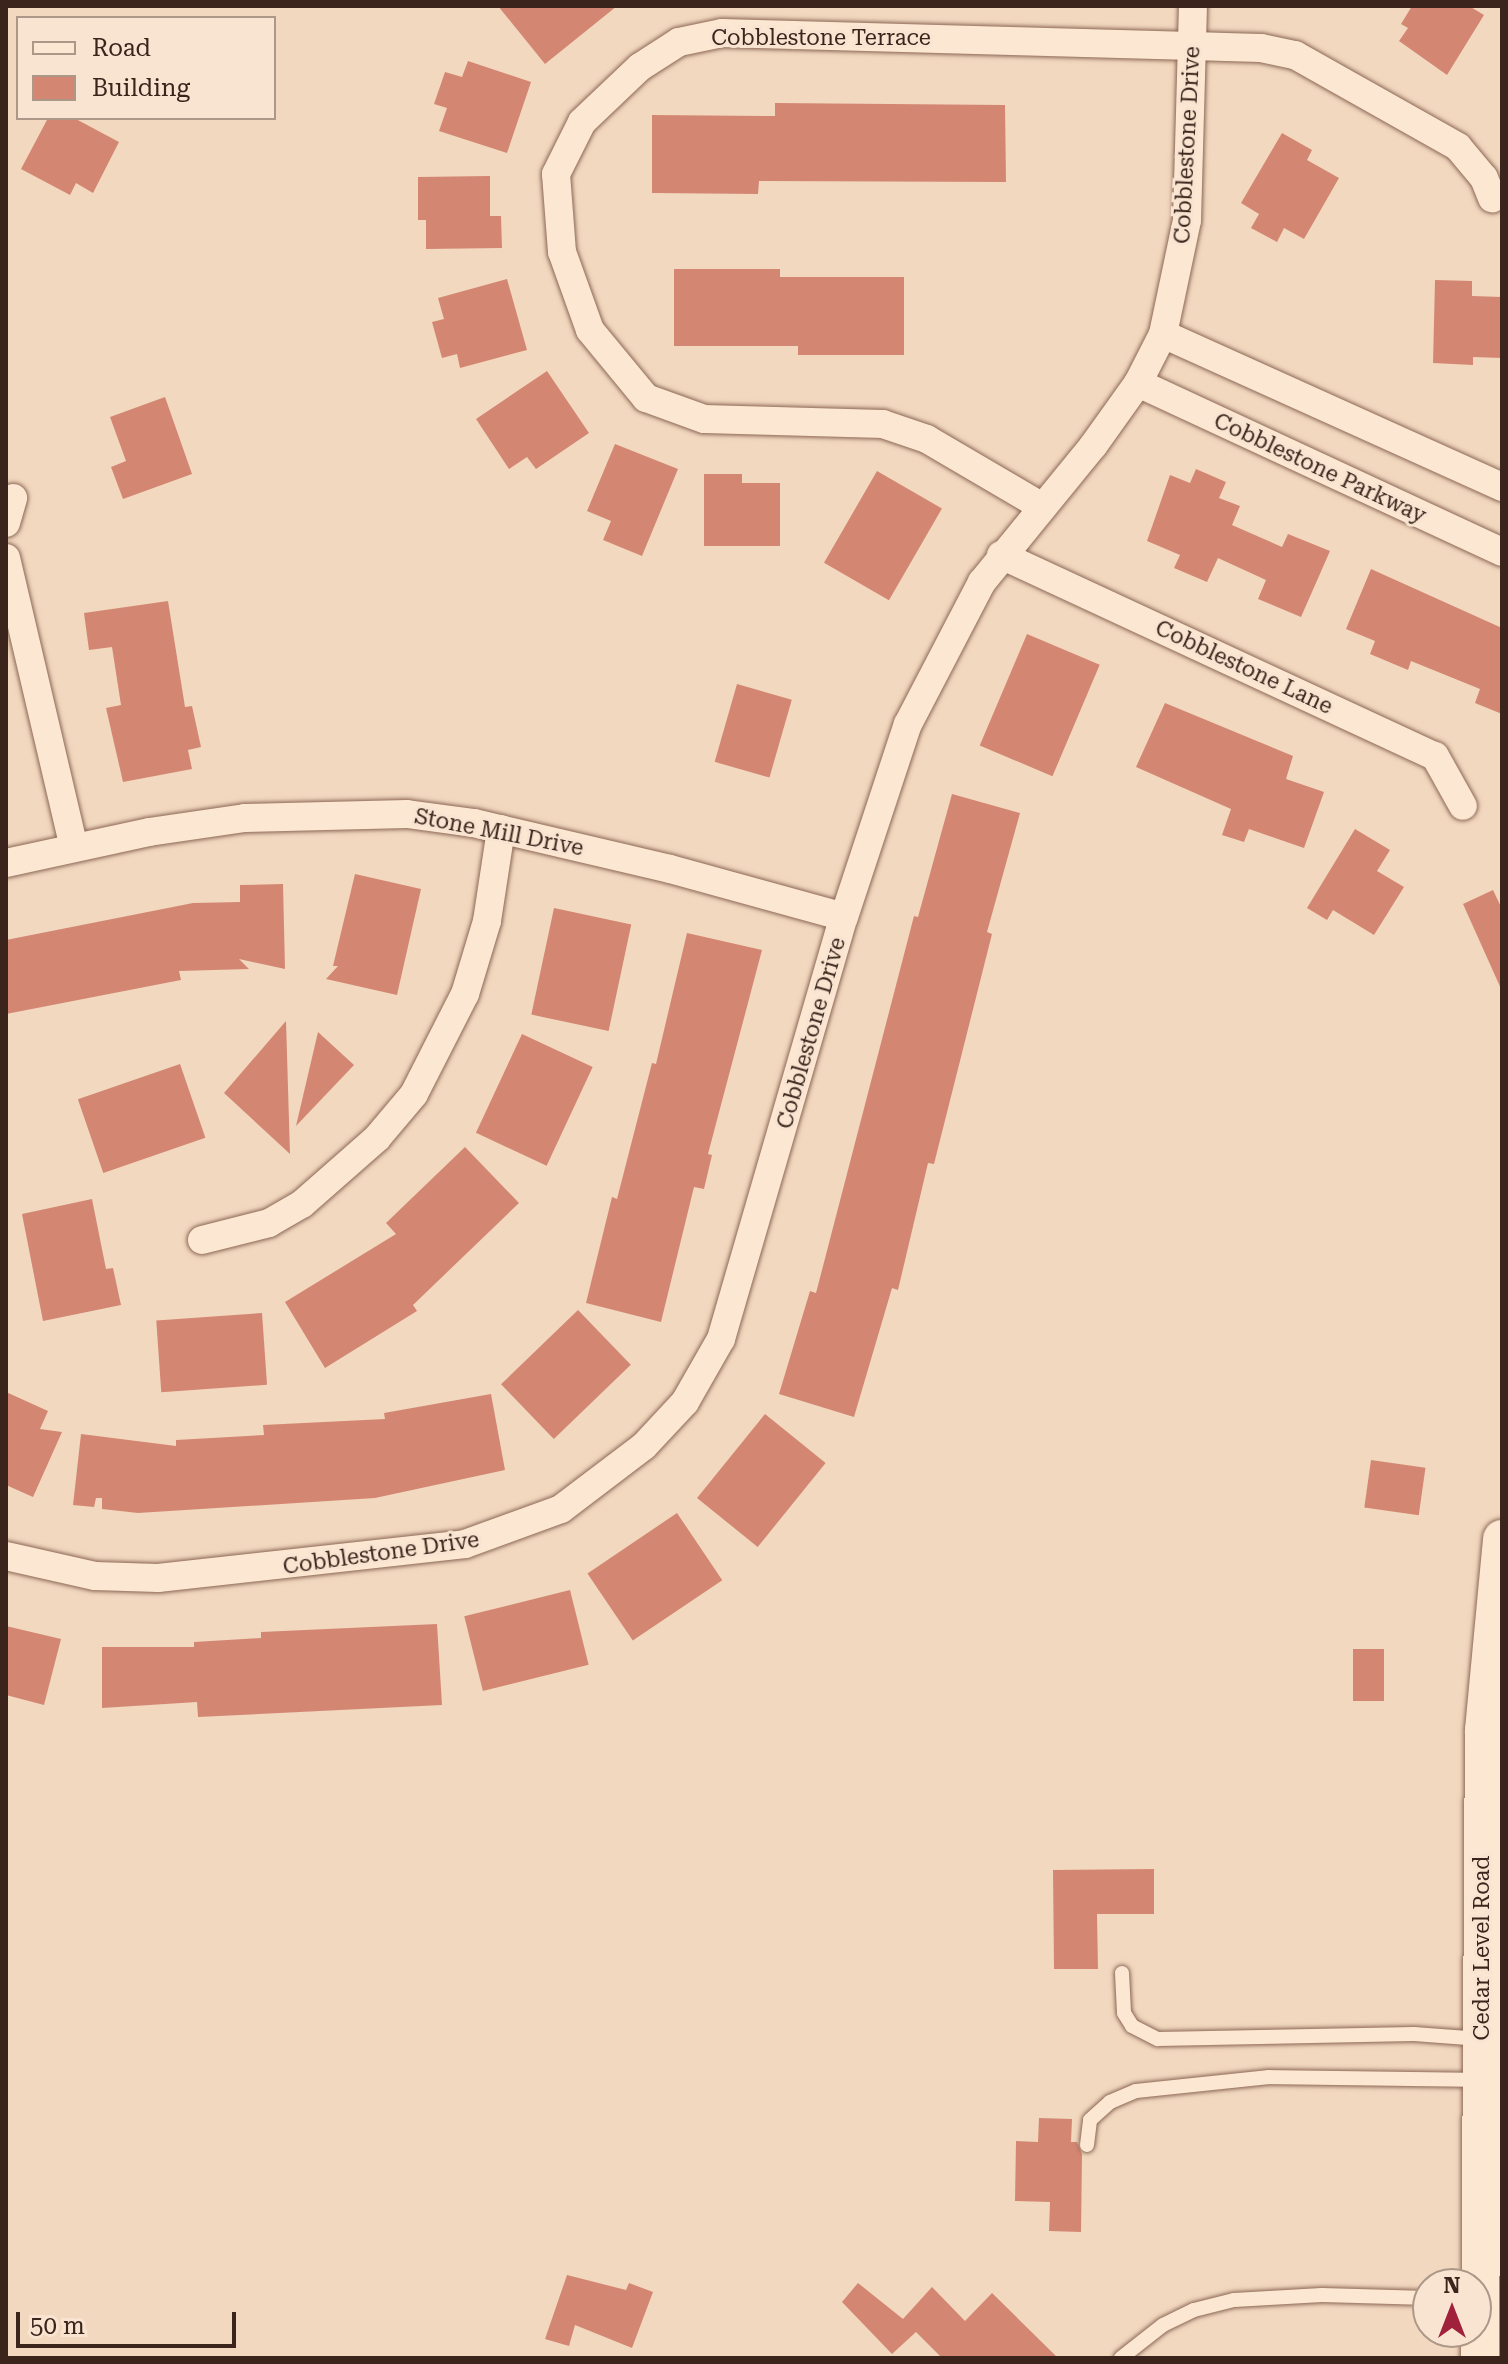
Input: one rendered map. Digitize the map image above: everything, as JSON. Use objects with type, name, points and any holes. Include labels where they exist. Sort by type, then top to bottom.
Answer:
[{"type":"main road","name":"Cedar Level Road","points":[[1478,2268],[1481,2039],[1491,1938],[1487,1670],[1502,1539]]},
{"type":"street","name":"Cobblestone Drive","points":[[6,1556],[95,1576],[158,1578],[373,1558],[465,1544],[515,1530],[599,1484],[685,1402],[721,1339],[844,917],[908,724],[940,654],[1001,555],[1093,446],[1138,383],[1163,334],[1187,220],[1193,6]]},
{"type":"street","name":"Cobblestone Terrace","points":[[1041,506],[927,439],[883,424],[704,419],[646,398],[590,330],[562,252],[556,174],[582,122],[609,92],[679,42],[722,33],[1193,44],[1295,55],[1458,147],[1484,178],[1492,198]]},
{"type":"street","points":[[1163,334],[1502,487]]},
{"type":"street","name":"Cobblestone Parkway","points":[[1138,383],[1502,552]]},
{"type":"street","name":"Cobblestone Lane","points":[[1001,555],[1435,756],[1463,806]]},
{"type":"street","points":[[6,558],[74,847]]},
{"type":"street","name":"Stone Mill Drive","points":[[6,863],[74,847],[245,818],[339,812],[407,814],[501,829],[844,917]]},
{"type":"street","points":[[202,1240],[269,1223],[302,1204],[377,1138],[414,1094],[465,994],[487,921],[501,829]]},
{"type":"lane","points":[[1122,1973],[1124,2013],[1132,2026],[1158,2039],[1414,2034],[1481,2039]]},
{"type":"lane","points":[[1087,2145],[1090,2120],[1110,2102],[1136,2091],[1269,2077],[1481,2081]]},
{"type":"lane","points":[[1121,2358],[1163,2325],[1194,2310],[1234,2300],[1412,2298]]},
{"type":"building","points":[[498,6],[617,6],[545,64]]},
{"type":"building","points":[[1412,6],[1469,6],[1484,15],[1447,75],[1399,41],[1408,28],[1401,24]]},
{"type":"building","points":[[468,61],[531,82],[507,153],[439,131],[447,108],[434,104],[445,72],[462,77]]},
{"type":"building","points":[[775,103],[1005,105],[1006,182],[759,181],[758,194],[652,193],[652,115],[775,116]]},
{"type":"building","points":[[47,120],[78,120],[119,142],[93,193],[76,183],[70,195],[21,169]]},
{"type":"building","points":[[1282,133],[1312,150],[1307,160],[1339,178],[1304,239],[1284,228],[1277,242],[1251,228],[1259,214],[1241,203]]},
{"type":"building","points":[[490,176],[490,216],[501,216],[502,248],[426,249],[426,220],[418,220],[418,177]]},
{"type":"building","points":[[674,269],[780,269],[780,277],[904,277],[904,355],[798,355],[798,346],[674,346]]},
{"type":"building","points":[[507,279],[527,350],[460,368],[457,354],[442,358],[432,322],[444,319],[438,298]]},
{"type":"building","points":[[1435,280],[1472,281],[1472,296],[1502,297],[1502,358],[1473,357],[1473,365],[1433,363]]},
{"type":"building","points":[[547,371],[589,433],[536,469],[527,457],[509,469],[476,419]]},
{"type":"building","points":[[165,397],[192,474],[123,499],[111,467],[126,461],[110,417]]},
{"type":"building","points":[[615,444],[678,469],[642,556],[603,540],[611,521],[587,511]]},
{"type":"building","points":[[1196,469],[1226,482],[1219,498],[1240,506],[1232,525],[1282,547],[1288,534],[1330,551],[1301,617],[1258,599],[1266,580],[1218,558],[1207,582],[1174,568],[1180,555],[1147,541],[1170,475],[1190,483]]},
{"type":"building","points":[[877,471],[942,508],[889,600],[824,563]]},
{"type":"building","points":[[704,474],[742,474],[742,483],[780,483],[780,546],[704,546]]},
{"type":"building","points":[[1371,569],[1502,628],[1502,714],[1475,703],[1480,689],[1411,661],[1408,670],[1370,654],[1375,641],[1346,629]]},
{"type":"building","points":[[168,601],[185,707],[192,706],[201,747],[188,750],[192,769],[123,782],[106,708],[121,705],[112,647],[89,650],[84,613]]},
{"type":"building","points":[[1027,634],[1100,665],[1052,776],[980,745]]},
{"type":"building","points":[[737,684],[792,700],[769,778],[715,762]]},
{"type":"building","points":[[1165,703],[1293,756],[1286,779],[1324,792],[1304,848],[1249,829],[1244,842],[1222,835],[1231,809],[1136,767]]},
{"type":"building","points":[[952,794],[1020,813],[987,932],[992,934],[934,1164],[928,1163],[898,1290],[892,1288],[854,1417],[779,1394],[810,1291],[816,1293],[914,916],[918,917]]},
{"type":"building","points":[[1355,829],[1390,850],[1377,871],[1404,887],[1374,935],[1333,910],[1327,920],[1307,908]]},
{"type":"building","points":[[355,874],[421,889],[397,995],[326,979],[338,966],[333,966]]},
{"type":"building","points":[[283,884],[285,969],[239,959],[249,969],[179,971],[181,980],[6,1014],[6,940],[193,903],[240,902],[240,885]]},
{"type":"building","points":[[1493,890],[1502,909],[1502,991],[1463,904]]},
{"type":"building","points":[[554,908],[631,924],[609,1031],[531,1015]]},
{"type":"building","points":[[687,933],[762,950],[708,1154],[712,1155],[704,1189],[694,1187],[661,1322],[586,1303],[612,1197],[617,1199],[652,1063],[656,1064]]},
{"type":"building","points":[[286,1021],[290,1154],[224,1093]]},
{"type":"building","points":[[318,1032],[354,1065],[296,1126]]},
{"type":"building","points":[[522,1034],[593,1067],[547,1166],[476,1133]]},
{"type":"building","points":[[180,1064],[205,1138],[103,1173],[78,1099]]},
{"type":"building","points":[[465,1147],[519,1203],[413,1305],[417,1311],[325,1368],[285,1302],[396,1234],[386,1223]]},
{"type":"building","points":[[92,1199],[106,1269],[113,1268],[121,1305],[43,1321],[22,1214]]},
{"type":"building","points":[[578,1310],[631,1365],[554,1439],[501,1384]]},
{"type":"building","points":[[262,1313],[267,1385],[161,1392],[156,1320]]},
{"type":"building","points":[[6,1392],[48,1411],[40,1429],[62,1432],[33,1497],[6,1485]]},
{"type":"building","points":[[491,1394],[505,1470],[375,1498],[138,1513],[102,1509],[102,1498],[96,1498],[94,1507],[73,1505],[81,1434],[176,1446],[176,1440],[264,1435],[263,1425],[385,1419],[384,1413]]},
{"type":"building","points":[[765,1414],[826,1463],[758,1547],[697,1498]]},
{"type":"building","points":[[1371,1460],[1425,1468],[1419,1515],[1364,1508]]},
{"type":"building","points":[[677,1513],[722,1580],[633,1641],[587,1573]]},
{"type":"building","points":[[570,1590],[589,1665],[483,1691],[464,1616]]},
{"type":"building","points":[[437,1624],[442,1705],[198,1717],[197,1702],[102,1708],[102,1647],[194,1647],[194,1642],[261,1638],[261,1632]]},
{"type":"building","points":[[6,1626],[61,1639],[44,1705],[6,1695]]},
{"type":"building","points":[[1353,1649],[1384,1649],[1384,1701],[1353,1701]]},
{"type":"building","points":[[1154,1869],[1154,1914],[1097,1914],[1098,1969],[1054,1969],[1053,1870]]},
{"type":"building","points":[[1039,2118],[1072,2119],[1071,2142],[1077,2142],[1082,2154],[1081,2232],[1049,2231],[1050,2202],[1015,2201],[1016,2141],[1038,2142]]},
{"type":"building","points":[[567,2275],[626,2290],[629,2283],[653,2292],[632,2348],[575,2325],[569,2346],[545,2339]]},
{"type":"building","points":[[858,2283],[903,2319],[932,2287],[965,2321],[992,2293],[1058,2358],[942,2358],[916,2332],[892,2354],[842,2302]]}]
